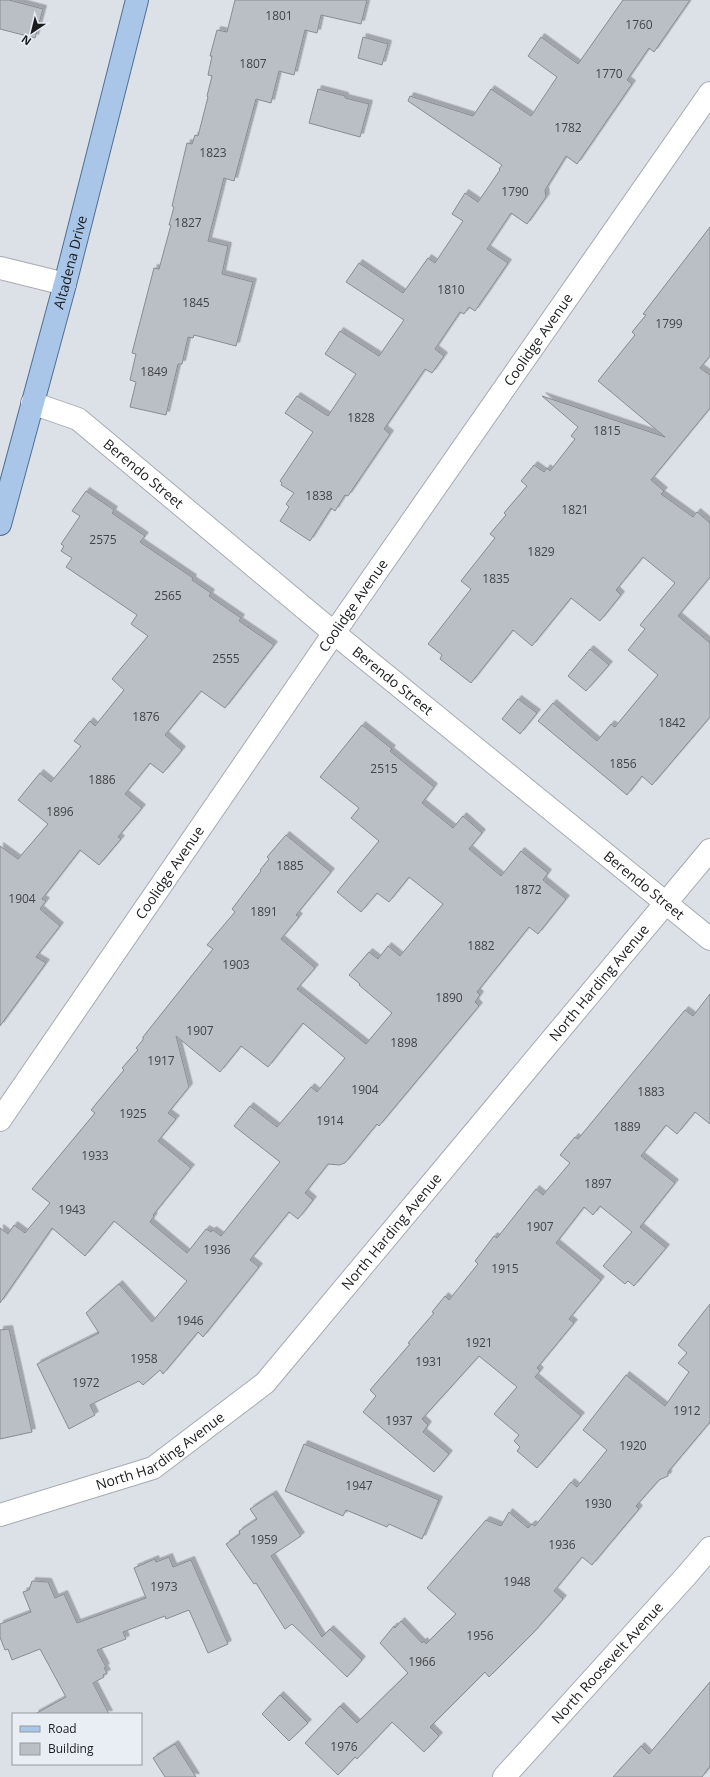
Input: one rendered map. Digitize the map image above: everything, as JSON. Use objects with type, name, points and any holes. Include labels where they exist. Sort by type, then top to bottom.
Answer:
[{"type":"main road","name":"Altadena Drive","points":[[0,524],[65,284],[137,0]]},
{"type":"street","name":"Coolidge Avenue","points":[[0,1120],[334,633],[710,93]]},
{"type":"street","points":[[0,268],[65,284]]},
{"type":"street","name":"Berendo Street","points":[[32,403],[78,419],[334,633],[710,939]]},
{"type":"street","name":"North Harding Avenue","points":[[0,1515],[153,1468],[265,1383],[710,850]]},
{"type":"street","name":"North Roosevelt Avenue","points":[[504,1777],[710,1548]]},
{"type":"building","points":[[0,0],[9,0],[43,9],[35,38],[0,29]]},
{"type":"building","points":[[235,0],[367,0],[361,24],[321,15],[317,33],[305,30],[294,75],[279,71],[271,103],[256,99],[234,181],[224,178],[208,241],[228,246],[222,274],[253,282],[236,346],[194,335],[193,338],[188,337],[182,364],[178,364],[166,415],[130,407],[136,382],[130,380],[136,354],[132,353],[154,268],[159,269],[171,225],[169,225],[174,207],[172,206],[187,143],[192,144],[195,135],[198,136],[212,76],[208,75],[212,56],[210,56],[217,30],[227,32]]},
{"type":"building","points":[[623,0],[690,0],[654,52],[649,48],[627,80],[632,84],[577,164],[566,156],[545,190],[546,197],[527,224],[511,213],[487,249],[508,263],[475,311],[469,307],[464,314],[460,312],[435,349],[444,356],[432,373],[425,369],[384,429],[390,434],[348,496],[345,495],[335,511],[331,508],[310,541],[280,521],[289,507],[286,504],[294,493],[281,485],[282,483],[280,481],[313,432],[285,413],[297,396],[328,416],[356,374],[325,354],[340,331],[379,356],[404,320],[346,282],[359,263],[403,293],[428,258],[435,263],[463,221],[452,214],[465,193],[478,202],[502,165],[408,101],[410,96],[473,116],[491,89],[531,116],[557,77],[528,56],[541,37],[578,64]]},
{"type":"building","points":[[363,37],[388,44],[382,65],[358,58]]},
{"type":"building","points":[[318,89],[369,104],[360,137],[309,123]]},
{"type":"building","points":[[710,227],[710,356],[700,368],[710,375],[710,408],[651,480],[664,491],[661,494],[693,517],[697,512],[710,523],[710,577],[678,616],[710,643],[710,717],[652,785],[642,776],[627,795],[538,721],[553,703],[597,741],[611,724],[615,727],[658,675],[628,650],[645,629],[640,625],[675,583],[643,557],[616,590],[621,595],[600,621],[571,598],[532,646],[513,630],[471,683],[440,659],[442,655],[428,644],[471,589],[461,581],[495,538],[490,534],[506,515],[504,513],[527,486],[521,481],[534,465],[544,472],[547,468],[550,471],[575,439],[571,436],[578,427],[542,396],[665,437],[598,381],[635,335],[632,332],[646,315],[643,314]]},
{"type":"building","points":[[86,491],[114,510],[112,513],[145,536],[140,542],[193,578],[192,580],[211,593],[209,596],[241,618],[239,621],[274,645],[225,708],[201,691],[165,735],[182,750],[163,773],[150,763],[125,794],[142,808],[118,837],[121,839],[99,865],[80,850],[42,899],[46,901],[40,909],[60,926],[36,957],[46,963],[0,1026],[0,846],[18,859],[48,824],[18,800],[40,773],[51,782],[81,746],[74,741],[90,721],[95,726],[124,690],[112,679],[148,636],[131,624],[137,615],[66,567],[72,558],[61,551],[64,546],[61,544],[80,516],[72,511]]},
{"type":"building","points":[[590,649],[609,665],[586,691],[568,676]]},
{"type":"building","points":[[518,699],[537,713],[520,734],[502,719]]},
{"type":"building","points":[[362,725],[392,749],[390,751],[434,787],[422,803],[453,828],[463,816],[482,833],[469,849],[501,876],[521,851],[548,873],[543,880],[566,899],[538,934],[529,927],[477,992],[480,995],[475,1002],[479,1006],[379,1126],[377,1124],[345,1163],[339,1165],[328,1164],[305,1193],[313,1200],[298,1219],[289,1212],[250,1260],[259,1267],[203,1337],[198,1332],[163,1374],[160,1370],[143,1385],[139,1381],[90,1405],[95,1415],[69,1429],[37,1364],[99,1333],[86,1313],[119,1284],[152,1322],[187,1281],[114,1221],[85,1256],[52,1228],[0,1303],[0,1228],[8,1234],[14,1225],[25,1233],[50,1203],[32,1189],[95,1113],[91,1110],[124,1070],[122,1068],[138,1050],[136,1048],[143,1040],[143,1037],[213,949],[207,945],[235,912],[232,909],[261,871],[260,870],[269,859],[267,857],[286,835],[331,872],[296,915],[299,917],[281,939],[315,968],[297,989],[366,1044],[392,1013],[349,975],[369,952],[378,959],[388,946],[400,956],[443,904],[409,877],[389,902],[377,893],[361,912],[337,892],[379,841],[351,818],[359,808],[320,777]],"holes":[[[303,1023],[345,1058],[317,1092],[311,1087],[277,1127],[250,1106],[234,1126],[280,1162],[221,1236],[213,1230],[211,1232],[206,1229],[187,1253],[150,1222],[154,1216],[153,1215],[191,1168],[158,1141],[176,1119],[168,1113],[189,1087],[176,1036],[220,1072],[241,1046],[268,1067]]]},
{"type":"building","points":[[710,994],[710,1124],[695,1112],[677,1134],[666,1125],[641,1156],[675,1183],[640,1227],[666,1248],[634,1286],[628,1281],[625,1284],[603,1266],[632,1232],[600,1206],[593,1215],[584,1207],[556,1243],[601,1280],[569,1319],[574,1323],[537,1368],[540,1371],[535,1377],[581,1416],[537,1468],[517,1451],[520,1447],[514,1441],[519,1435],[494,1414],[517,1387],[479,1356],[422,1419],[428,1425],[423,1432],[449,1454],[434,1472],[363,1412],[376,1396],[370,1390],[410,1344],[408,1343],[434,1313],[432,1312],[445,1296],[449,1300],[478,1264],[475,1261],[494,1236],[497,1238],[536,1189],[543,1195],[570,1163],[560,1155],[575,1137],[578,1139],[685,1010],[693,1016]]},
{"type":"building","points":[[710,1304],[710,1422],[668,1472],[668,1476],[659,1480],[636,1506],[639,1509],[592,1565],[582,1557],[554,1591],[563,1599],[534,1632],[489,1677],[485,1672],[430,1727],[439,1736],[424,1752],[392,1722],[357,1759],[355,1757],[338,1775],[305,1743],[340,1706],[357,1723],[408,1673],[380,1643],[394,1626],[395,1628],[401,1621],[422,1643],[424,1641],[426,1644],[456,1614],[427,1588],[486,1520],[501,1526],[509,1512],[528,1528],[532,1524],[535,1526],[571,1482],[577,1487],[607,1450],[583,1430],[626,1375],[665,1406],[689,1372],[678,1363],[687,1353],[678,1345]]},
{"type":"building","points":[[9,1329],[32,1432],[0,1439],[0,1330]]},
{"type":"building","points":[[304,1444],[439,1500],[422,1539],[389,1524],[387,1527],[346,1510],[343,1516],[285,1491]]},
{"type":"building","points":[[273,1494],[301,1536],[271,1556],[322,1637],[330,1629],[362,1660],[347,1677],[292,1624],[285,1629],[256,1583],[254,1584],[226,1544],[240,1534],[239,1531],[257,1519],[250,1509]]},
{"type":"building","points":[[169,1557],[173,1567],[191,1560],[228,1644],[208,1653],[189,1610],[166,1619],[165,1616],[123,1632],[126,1639],[97,1650],[106,1667],[104,1668],[107,1673],[103,1675],[104,1677],[93,1683],[108,1713],[37,1713],[66,1697],[40,1649],[12,1660],[8,1649],[5,1650],[0,1637],[0,1624],[31,1612],[23,1592],[29,1590],[32,1581],[48,1582],[55,1598],[64,1594],[77,1623],[146,1598],[134,1568],[155,1559],[156,1562]]},
{"type":"building","points":[[710,1682],[710,1766],[702,1777],[613,1777],[641,1746],[649,1754]]},
{"type":"building","points":[[280,1695],[308,1723],[289,1741],[262,1714]]},
{"type":"building","points":[[175,1744],[196,1777],[165,1777],[153,1758]]}]
